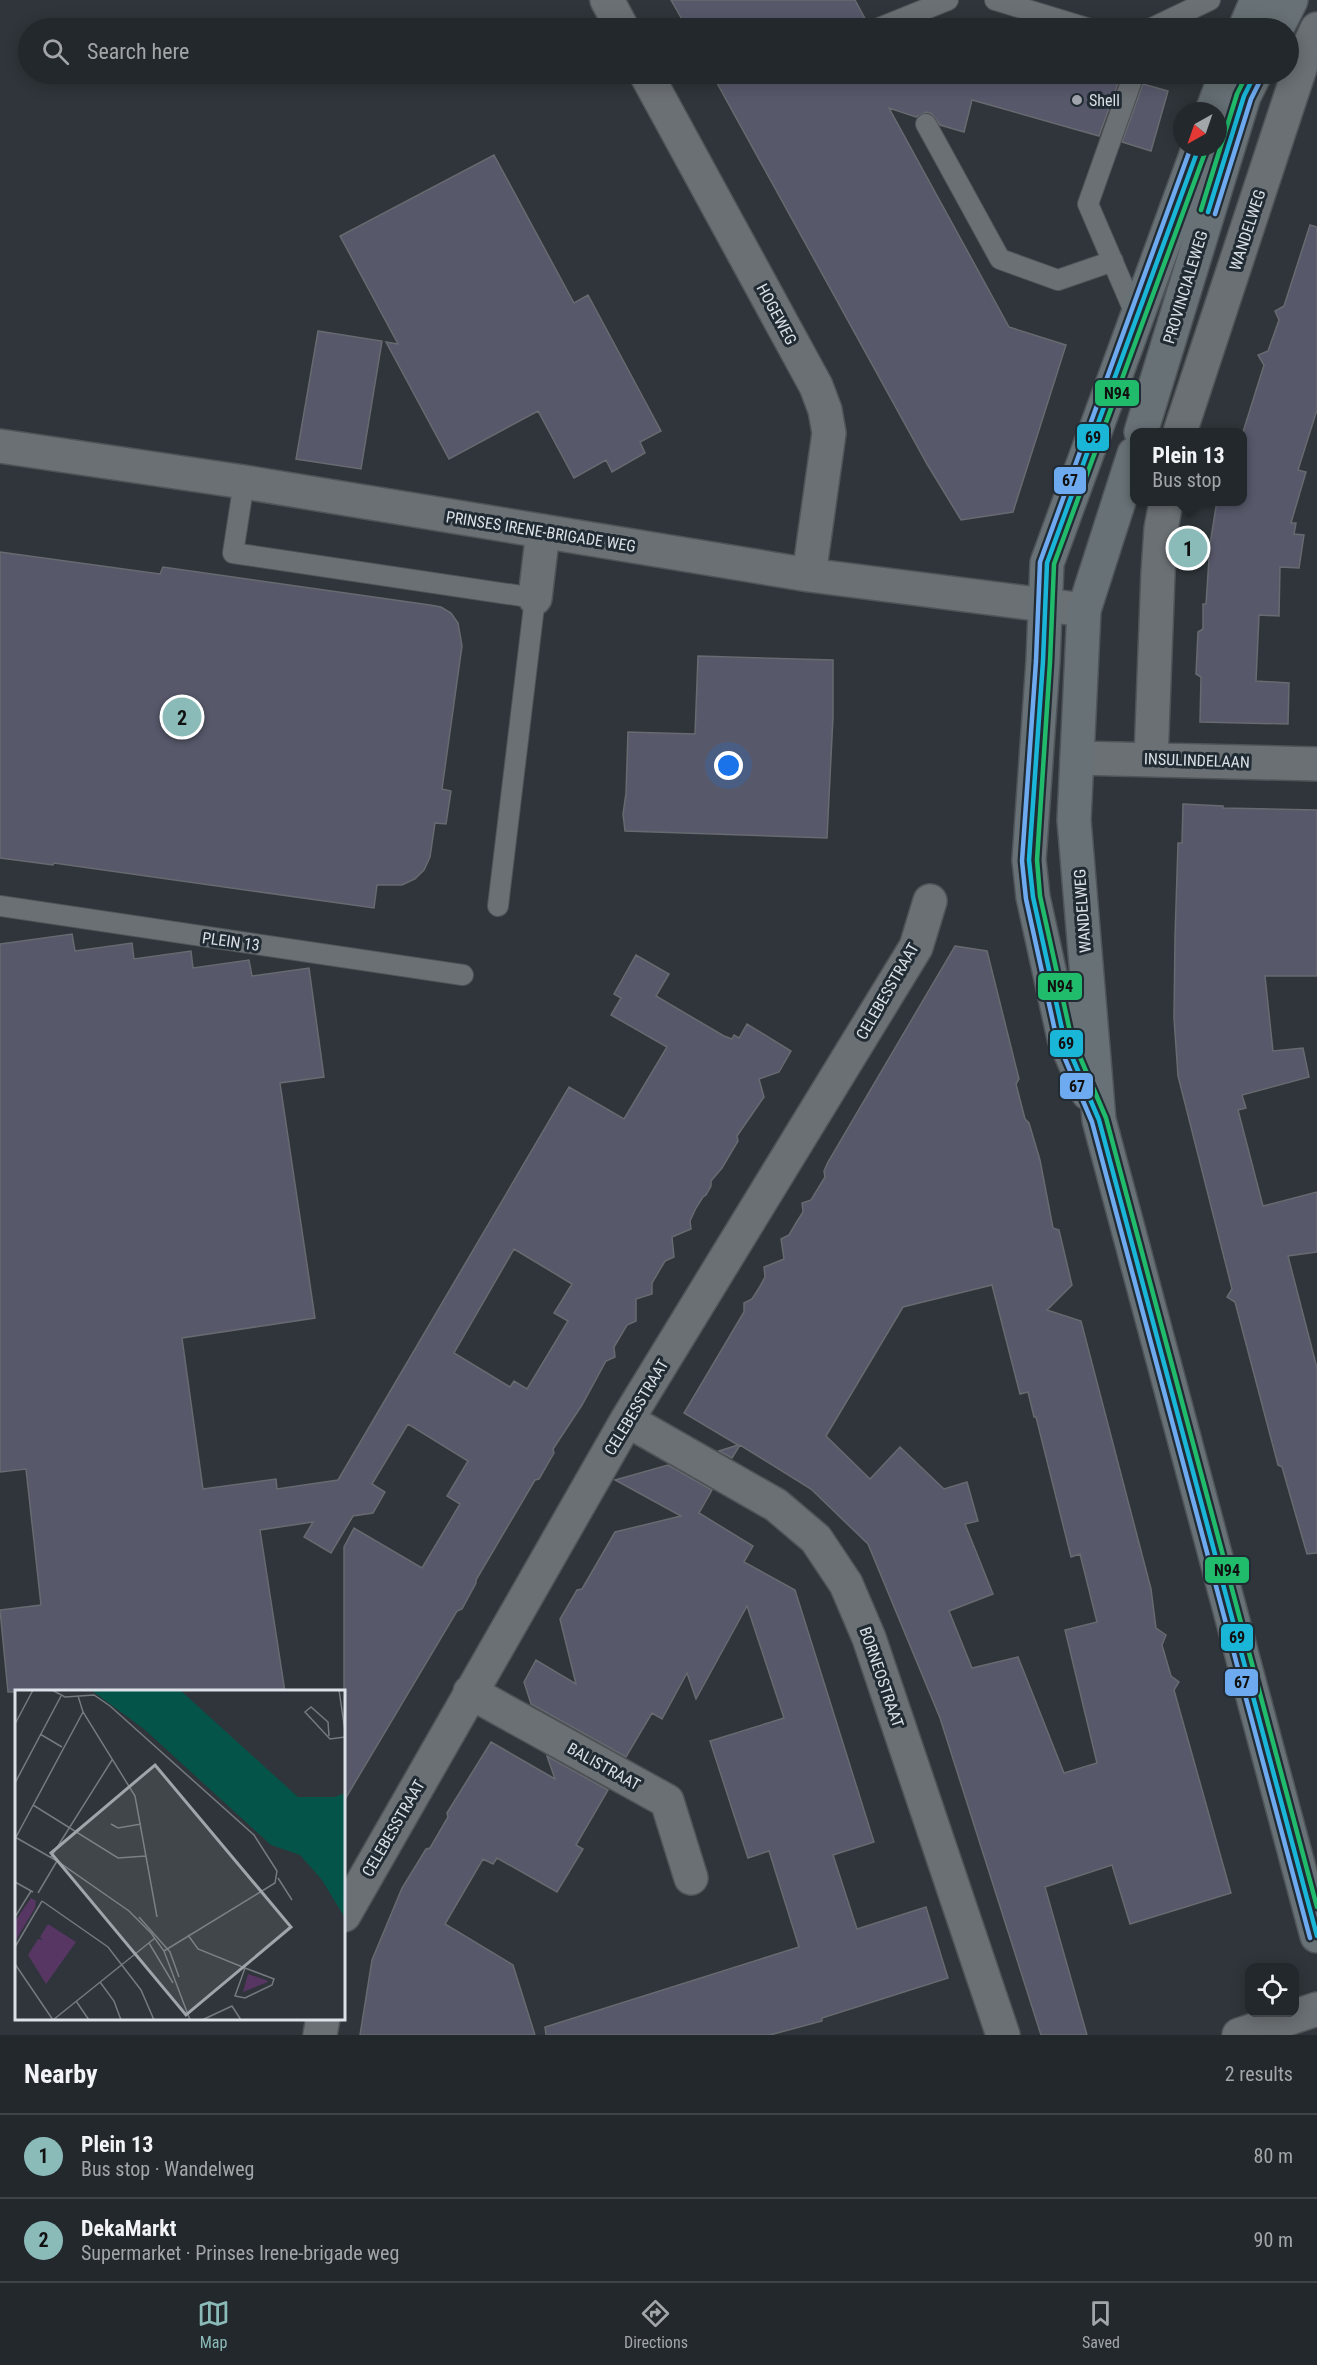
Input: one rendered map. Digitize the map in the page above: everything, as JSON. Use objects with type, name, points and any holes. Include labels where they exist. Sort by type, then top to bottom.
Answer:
[{"type":"main road","points":[[1249,18],[1257,0]]},
{"type":"main road","points":[[1282,18],[1291,0]]},
{"type":"main road","points":[[1215,102],[1222,84]]},
{"type":"main road","name":"PROVINCIALEWEG","points":[[1142,428],[1244,96],[1250,84]]},
{"type":"main road","name":"PROVINCIALEWEG","points":[[1099,1120],[1064,1038],[1034,897],[1029,860],[1047,563],[1196,156]]},
{"type":"main road","points":[[1077,758],[1084,610],[1130,466]]},
{"type":"main road","name":"WANDELWEG","points":[[1077,758],[1074,820],[1099,1120],[1317,1936]]},
{"type":"street","points":[[607,0],[617,18]]},
{"type":"street","name":"WANDELWEG","points":[[1299,71],[1317,29]]},
{"type":"street","name":"HOGEWEG","points":[[651,84],[816,386],[825,410],[829,433],[808,575]]},
{"type":"street","name":"WANDELWEG","points":[[1181,428],[1295,84]]},
{"type":"street","name":"PRINSES IRENE-BRIGADE WEG","points":[[0,447],[244,482],[808,575],[1084,610]]},
{"type":"street","points":[[1151,759],[1158,573],[1165,506]]},
{"type":"street","points":[[535,598],[543,531]]},
{"type":"street","name":"INSULINDELAAN","points":[[1077,758],[1317,764]]},
{"type":"street","name":"CELEBESSTRAAT","points":[[345,1913],[627,1420],[916,947],[930,901]]},
{"type":"street","name":"BORNEOSTRAAT","points":[[627,1420],[776,1505],[816,1539],[846,1584],[869,1638],[1003,2035]]},
{"type":"street","name":"BALISTRAAT","points":[[470,1692],[667,1801],[691,1878]]},
{"type":"street","points":[[1239,2035],[1317,2008]]},
{"type":"street","points":[[320,2035],[323,2020]]},
{"type":"lane","points":[[904,18],[948,0]]},
{"type":"lane","points":[[995,0],[1054,18]]},
{"type":"lane","points":[[1173,18],[1210,0]]},
{"type":"lane","points":[[1131,84],[1089,204],[1137,318]]},
{"type":"lane","points":[[926,124],[1000,259],[1058,280],[1113,261]]},
{"type":"lane","points":[[244,482],[233,554],[535,598],[498,906]]},
{"type":"lane","name":"PLEIN 13","points":[[0,906],[463,975]]},
{"type":"building","points":[[671,0],[855,0],[865,18],[681,18]]},
{"type":"building","points":[[718,84],[1118,84],[1099,136],[972,100],[964,132],[940,125],[932,114],[926,112],[916,117],[889,108],[1009,327],[1066,345],[1013,512],[961,520],[927,464]]},
{"type":"building","points":[[1143,84],[1168,91],[1151,151],[1122,142]]},
{"type":"building","points":[[494,155],[574,303],[588,295],[661,431],[640,442],[645,453],[612,472],[606,460],[574,478],[538,411],[449,459],[386,342],[398,344],[340,236]]},
{"type":"building","points":[[1310,225],[1317,227],[1317,410],[1298,470],[1306,472],[1291,523],[1296,523],[1294,534],[1304,535],[1299,568],[1280,567],[1279,616],[1259,615],[1256,681],[1289,683],[1288,724],[1200,722],[1201,677],[1196,674],[1198,632],[1203,629],[1203,604],[1206,604],[1210,544],[1216,506],[1247,506],[1247,428],[1244,428],[1264,365],[1258,355],[1268,351],[1279,320],[1275,311],[1284,306]]},
{"type":"building","points":[[318,331],[382,341],[361,469],[296,459]]},
{"type":"building","points":[[0,552],[160,574],[163,567],[430,605],[441,607],[451,613],[458,623],[462,646],[442,789],[451,791],[446,824],[435,823],[430,857],[424,870],[415,879],[402,885],[377,885],[374,908],[54,863],[53,865],[0,858]]},
{"type":"building","points":[[698,656],[833,660],[833,717],[827,838],[625,831],[623,814],[628,732],[695,734]]},
{"type":"building","points":[[1183,804],[1223,806],[1223,808],[1317,810],[1317,976],[1265,976],[1273,1051],[1303,1048],[1309,1077],[1242,1095],[1246,1108],[1238,1110],[1263,1206],[1317,1192],[1317,1252],[1288,1256],[1317,1368],[1317,1553],[1307,1554],[1282,1467],[1278,1465],[1235,1302],[1227,1297],[1232,1289],[1178,1076],[1174,1018],[1175,937],[1178,843],[1182,843]]},
{"type":"building","points":[[72,934],[75,951],[132,943],[134,959],[191,951],[193,968],[249,960],[252,976],[309,968],[324,1077],[280,1083],[315,1318],[182,1338],[203,1489],[276,1479],[277,1489],[338,1480],[569,1087],[624,1119],[667,1047],[611,1015],[621,998],[614,994],[636,955],[669,974],[656,996],[724,1036],[732,1039],[734,1035],[739,1038],[747,1024],[791,1051],[779,1072],[759,1079],[764,1097],[737,1136],[738,1141],[696,1208],[690,1221],[691,1229],[672,1237],[674,1257],[665,1261],[652,1283],[652,1294],[636,1299],[636,1321],[627,1325],[614,1347],[615,1357],[606,1361],[582,1405],[553,1449],[554,1453],[539,1479],[535,1480],[476,1580],[462,1609],[457,1611],[345,1799],[344,1547],[354,1528],[422,1568],[460,1504],[447,1496],[468,1461],[408,1424],[372,1484],[385,1492],[373,1513],[353,1516],[331,1553],[304,1537],[313,1522],[260,1530],[285,1690],[15,1690],[15,1692],[8,1692],[0,1610],[41,1605],[26,1469],[0,1472],[0,944]],"holes":[[[514,1249],[572,1284],[554,1313],[568,1321],[527,1389],[514,1381],[510,1387],[454,1353]]]},
{"type":"building","points":[[955,946],[987,951],[1019,1079],[1016,1084],[1025,1119],[1029,1123],[1040,1160],[1053,1228],[1059,1230],[1072,1285],[1047,1310],[1081,1321],[1151,1589],[1156,1628],[1166,1635],[1162,1645],[1171,1676],[1179,1682],[1174,1690],[1231,1893],[1130,1924],[1112,1865],[1045,1887],[1087,2035],[1041,2035],[940,1718],[868,1544],[811,1489],[740,1445],[732,1458],[719,1451],[738,1445],[684,1413],[744,1312],[744,1303],[752,1299],[759,1288],[765,1277],[764,1267],[784,1259],[781,1239],[789,1235],[803,1212],[802,1203],[811,1200],[825,1177],[824,1171]],"holes":[[[992,1285],[1020,1394],[1028,1392],[1071,1557],[1080,1554],[1097,1622],[1065,1630],[1097,1763],[1064,1773],[1018,1657],[972,1668],[949,1611],[993,1594],[965,1524],[978,1521],[967,1482],[944,1489],[900,1447],[870,1479],[826,1436],[903,1307]]]},
{"type":"building","points":[[668,1465],[712,1490],[699,1513],[753,1546],[744,1562],[795,1590],[874,1842],[833,1855],[857,1929],[926,1907],[948,1978],[822,2018],[822,2021],[770,2035],[546,2035],[545,2027],[799,1947],[769,1851],[748,1858],[710,1741],[784,1718],[747,1606],[696,1699],[687,1673],[662,1719],[652,1713],[626,1757],[531,1704],[524,1682],[536,1660],[576,1684],[560,1619],[577,1590],[582,1589],[615,1532],[681,1516],[615,1480]]},
{"type":"building","points":[[491,1742],[555,1779],[547,1756],[608,1790],[576,1845],[583,1849],[557,1892],[497,1858],[493,1864],[483,1859],[445,1924],[513,1965],[535,2035],[360,2035],[372,1960],[402,1888],[426,1849],[430,1848],[448,1817],[447,1813]]},
{"type":"transit line","name":"N94","points":[[1201,210],[1242,84]]},
{"type":"transit line","name":"69","points":[[1208,212],[1244,96],[1250,84]]},
{"type":"transit line","name":"67","points":[[1215,214],[1251,99],[1258,84]]},
{"type":"transit line","name":"67","points":[[1188,156],[1040,562],[1036,661],[1022,861],[1026,899],[1057,1040],[1092,1122],[1310,1938]]},
{"type":"transit line","name":"69","points":[[1196,156],[1047,563],[1043,661],[1029,860],[1033,897],[1064,1038],[1099,1120],[1317,1936]]},
{"type":"transit line","name":"N94","points":[[1204,156],[1054,564],[1037,860],[1040,896],[1071,1036],[1106,1118],[1317,1907]]},
{"type":"place","name":"Shell","points":[[1077,100]]},
{"type":"place","name":"Plein 13","points":[[1188,548]]},
{"type":"place","name":"DekaMarkt","points":[[182,717]]}]
